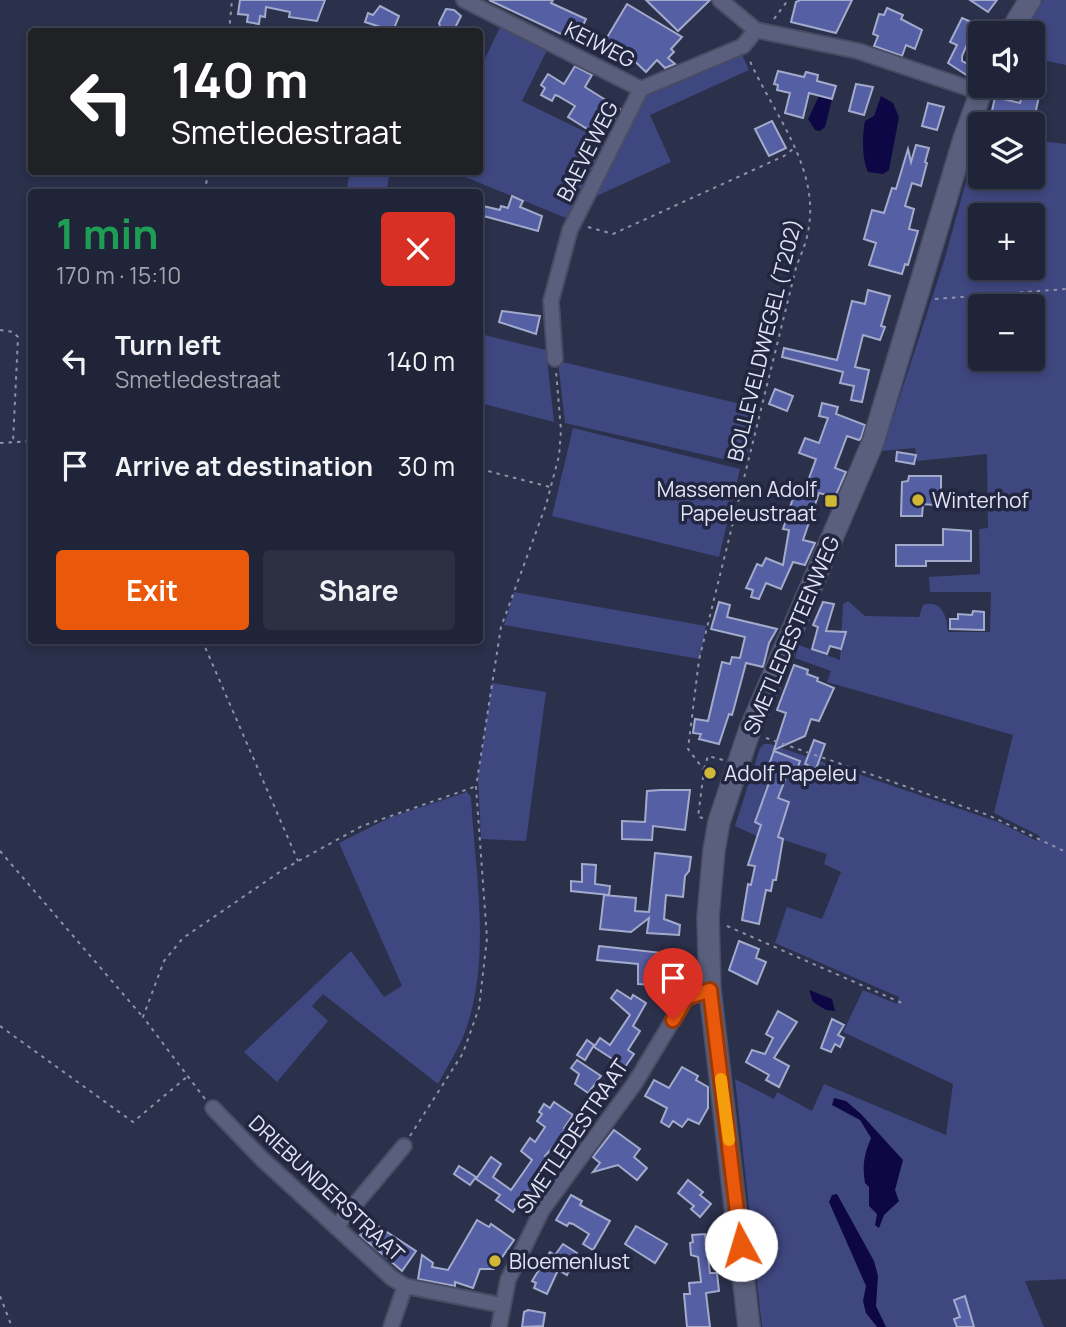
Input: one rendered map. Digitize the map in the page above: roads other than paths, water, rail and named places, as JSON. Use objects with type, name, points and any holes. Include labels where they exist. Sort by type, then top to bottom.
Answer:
[{"type":"street","name":"KEIWEG","points":[[464,0],[577,54],[641,89]]},
{"type":"street","points":[[720,0],[761,31],[858,51],[968,85]]},
{"type":"street","points":[[1017,21],[1030,0]]},
{"type":"street","name":"BAEVEWEG","points":[[555,359],[551,301],[573,224],[641,89],[743,46],[761,31]]},
{"type":"street","name":"SMETLEDESTEENWEG","points":[[749,1327],[710,990],[708,917],[719,822],[749,732],[873,442],[978,98]]},
{"type":"street","name":"SMETLEDESTRAAT","points":[[499,1327],[501,1305],[514,1268],[556,1189],[635,1083],[686,998],[710,990]]},
{"type":"street","name":"DRIEBUNDERSTRAAT","points":[[213,1108],[262,1159],[405,1286],[501,1305]]},
{"type":"street","points":[[336,1227],[404,1146]]},
{"type":"street","points":[[391,1327],[405,1286]]},
{"type":"place","name":"Winterhof","points":[[918,500]]},
{"type":"place","name":"Massemen Adolf Papeleustraat","points":[[831,501]]},
{"type":"place","name":"Adolf Papeleu","points":[[710,773]]},
{"type":"place","name":"Bloemenlust","points":[[495,1261]]}]
